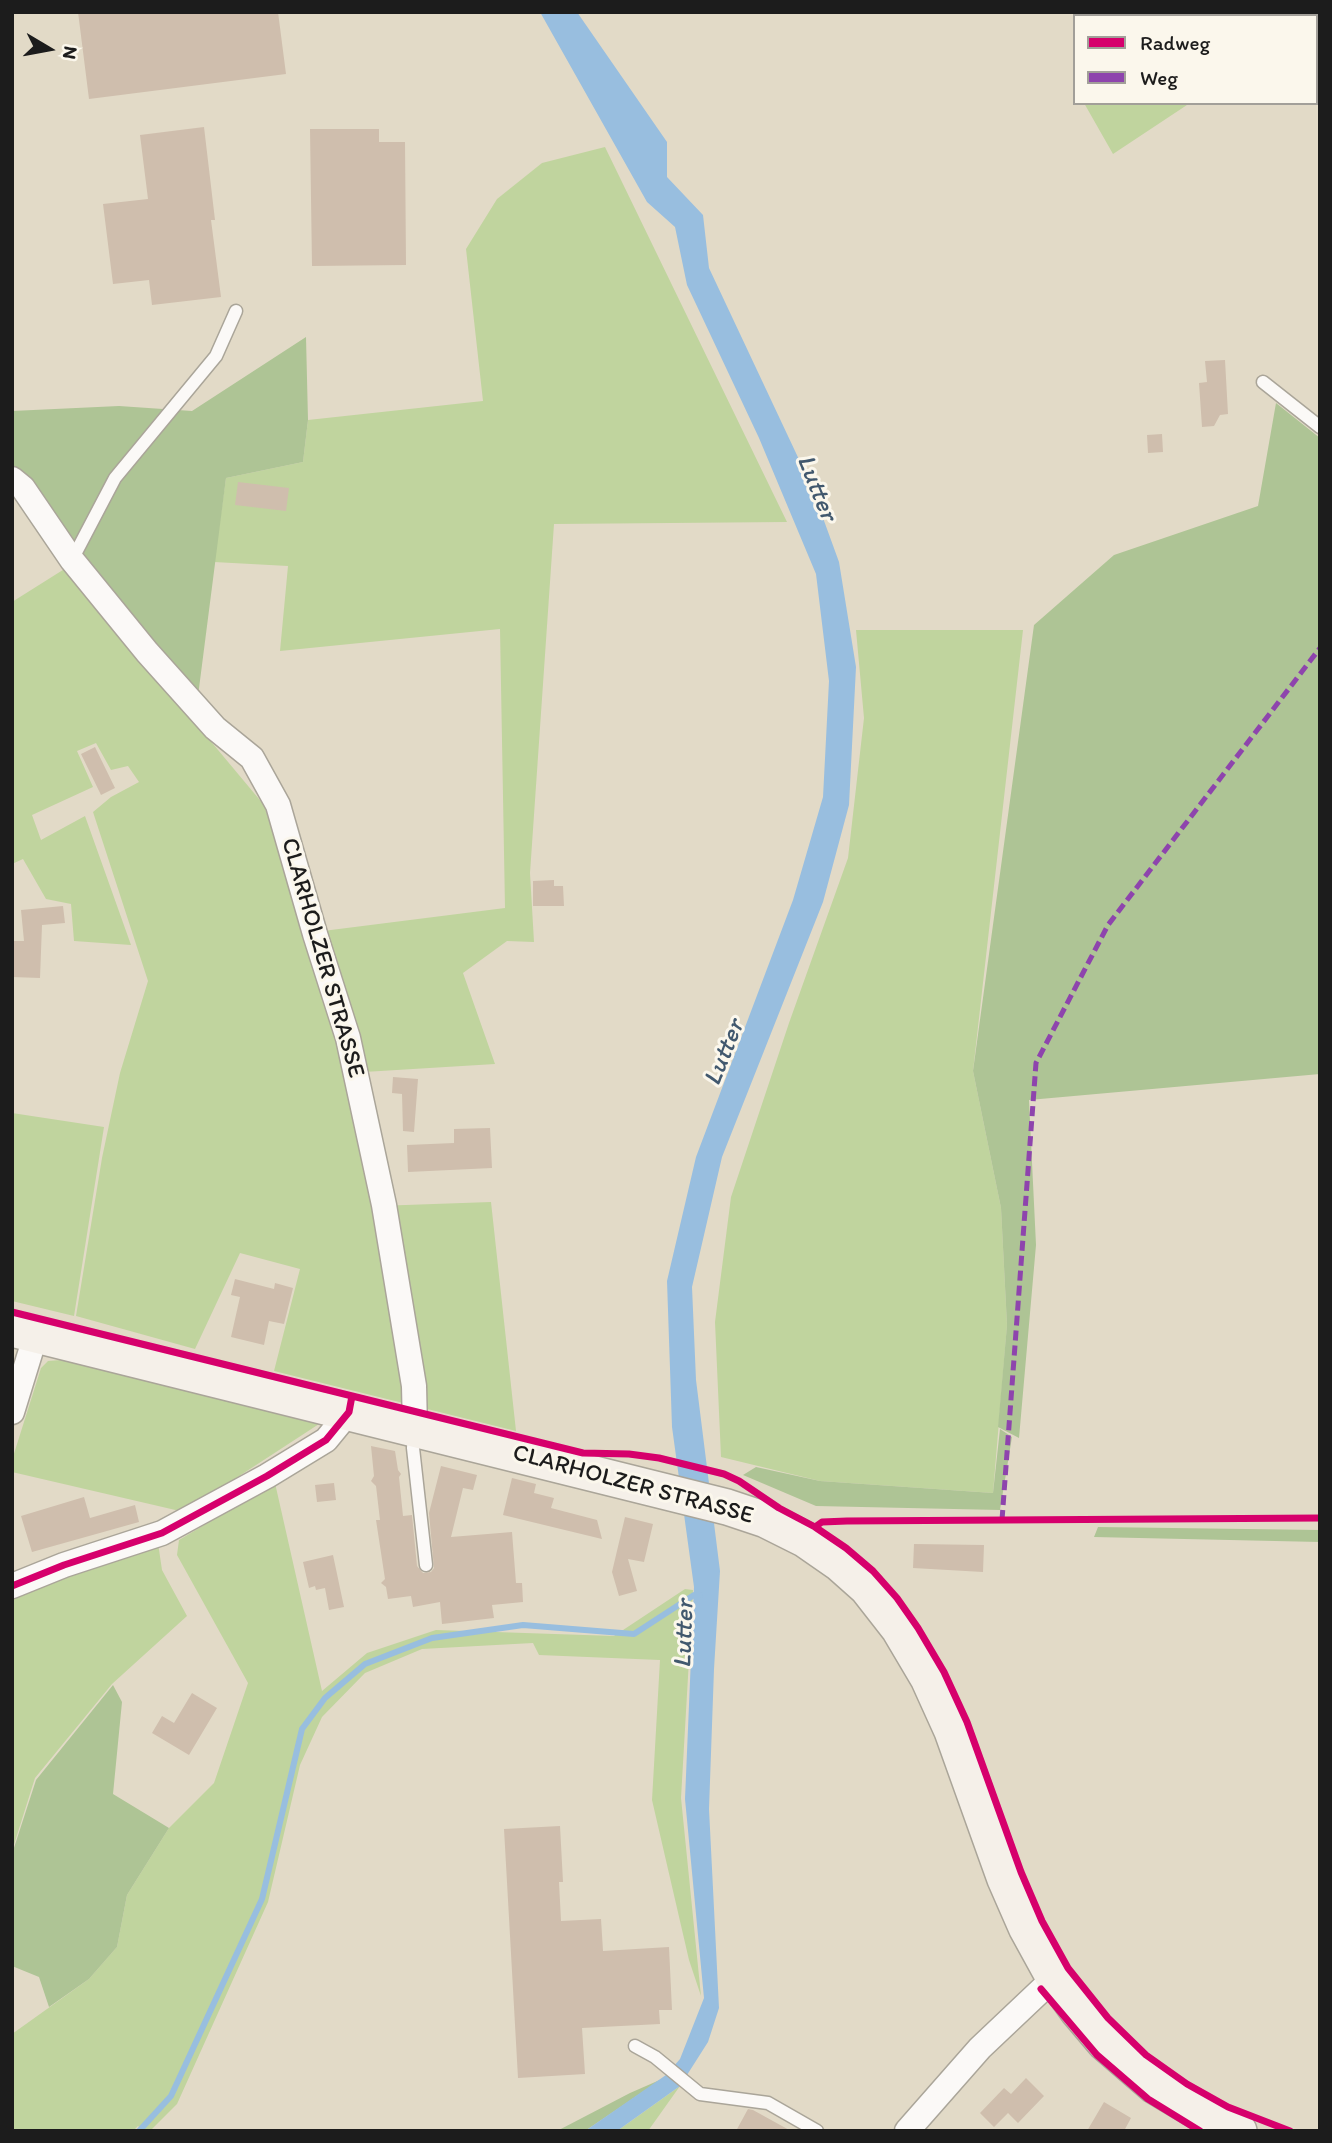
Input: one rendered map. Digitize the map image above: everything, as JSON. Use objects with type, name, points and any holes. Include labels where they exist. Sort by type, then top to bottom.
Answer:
[{"type":"street","name":"CLARHOLZER STRASSE","points":[[12,479],[23,488],[72,560],[147,652],[215,728],[252,758],[278,806],[348,1038],[384,1205],[414,1386],[415,1428]]},
{"type":"street","name":"CLARHOLZER STRASSE","points":[[24,1332],[727,1507],[776,1525],[804,1539],[867,1588],[899,1629],[928,1678],[952,1731],[1005,1879],[1026,1927],[1054,1978],[1104,2042],[1154,2086],[1212,2120],[1239,2131]]},
{"type":"street","points":[[12,1412],[24,1332]]},
{"type":"street","points":[[12,1586],[162,1533],[267,1476],[326,1440],[349,1412]]},
{"type":"street","points":[[907,2131],[980,2048],[1054,1978]]},
{"type":"lane","points":[[72,560],[115,478],[216,356],[236,312]]},
{"type":"lane","points":[[1263,382],[1320,428]]},
{"type":"lane","points":[[415,1428],[413,1448],[426,1565]]},
{"type":"lane","points":[[635,2046],[655,2057],[701,2094],[768,2104],[817,2131]]},
{"type":"green space","points":[[1320,12],[1320,18],[1318,19],[1318,14],[1076,14]]},
{"type":"green space","points":[[1085,105],[1187,105],[1113,154]]},
{"type":"green space","points":[[605,147],[787,522],[554,524],[530,873],[534,942],[507,941],[463,973],[495,1064],[364,1072],[323,931],[505,908],[500,629],[280,651],[288,566],[214,562],[226,478],[303,462],[308,420],[483,401],[466,249],[497,199],[542,163]]},
{"type":"green space","points":[[306,337],[308,420],[303,462],[226,478],[198,696],[12,471],[12,411],[119,406],[192,411]]},
{"type":"green space","points":[[1276,403],[1320,438],[1320,1074],[1029,1100],[1036,1245],[1019,1438],[998,1427],[1007,1325],[1001,1208],[973,1071],[1034,625],[1114,555],[1258,506]]},
{"type":"green space","points":[[66,568],[264,805],[340,1041],[377,1206],[491,1202],[516,1431],[274,1371],[300,1269],[240,1253],[195,1349],[76,1316],[102,1158],[120,1073],[148,981],[93,812],[111,797],[139,782],[128,766],[111,770],[96,743],[77,751],[93,787],[32,815],[41,840],[85,816],[131,945],[74,941],[71,904],[46,899],[23,859],[12,864],[12,602]]},
{"type":"green space","points":[[856,630],[1023,630],[973,1071],[1001,1208],[1007,1325],[993,1493],[820,1481],[721,1457],[715,1322],[731,1197],[848,858],[864,718]]},
{"type":"green space","points":[[12,1113],[104,1127],[74,1316],[12,1301]]},
{"type":"green space","points":[[61,1360],[319,1424],[184,1512],[12,1472],[12,1460],[41,1368],[48,1361]]},
{"type":"green space","points":[[1000,1429],[1012,1437],[1000,1510],[816,1506],[743,1475],[756,1467],[820,1481],[993,1493]]},
{"type":"green space","points":[[275,1483],[322,1691],[367,1653],[436,1630],[614,1636],[685,1589],[693,1590],[681,1798],[701,1996],[689,1960],[652,1800],[660,1660],[539,1655],[533,1643],[422,1649],[365,1673],[322,1717],[300,1765],[268,1902],[177,2104],[150,2131],[143,2131],[138,2126],[133,2131],[12,2131],[12,2034],[89,1979],[117,1947],[127,1895],[169,1828],[214,1783],[248,1683],[177,1555],[179,1540]]},
{"type":"green space","points":[[1098,1527],[1320,1530],[1320,1542],[1094,1537]]},
{"type":"green space","points":[[158,1543],[162,1570],[187,1616],[112,1684],[35,1778],[12,1851],[12,1595]]},
{"type":"green space","points":[[113,1685],[122,1702],[113,1794],[169,1828],[127,1895],[117,1947],[89,1979],[49,2007],[39,1977],[12,1966],[12,1854],[36,1780]]},
{"type":"green space","points":[[662,2079],[585,2131],[557,2131],[630,2093]]},
{"type":"green space","points":[[680,2086],[648,2131],[617,2131]]},
{"type":"water","points":[[540,12],[577,12],[667,142],[667,177],[703,215],[709,268],[811,485],[839,562],[856,667],[849,805],[823,902],[722,1157],[692,1287],[696,1380],[720,1571],[709,1809],[719,2008],[708,2042],[680,2086],[617,2131],[585,2131],[666,2075],[680,2059],[704,1998],[685,1799],[694,1587],[672,1427],[667,1281],[696,1157],[793,900],[823,797],[829,681],[816,574],[759,438],[687,285],[675,227],[647,202]]},
{"type":"building","points":[[78,12],[278,12],[286,74],[89,99]]},
{"type":"building","points":[[204,127],[215,220],[211,220],[221,297],[152,305],[149,280],[113,284],[103,204],[148,199],[140,135]]},
{"type":"building","points":[[310,129],[379,129],[379,142],[405,142],[406,265],[312,266]]},
{"type":"building","points":[[1225,360],[1228,414],[1220,415],[1214,426],[1202,427],[1199,383],[1207,382],[1205,361]]},
{"type":"building","points":[[1162,434],[1163,452],[1148,453],[1147,435]]},
{"type":"building","points":[[238,482],[289,488],[286,511],[235,505]]},
{"type":"building","points":[[95,747],[115,788],[101,795],[81,754]]},
{"type":"building","points":[[554,880],[554,886],[563,886],[564,906],[533,906],[533,881]]},
{"type":"building","points":[[63,906],[65,923],[42,925],[40,978],[12,977],[12,941],[24,941],[21,910]]},
{"type":"building","points":[[393,1077],[418,1079],[414,1132],[403,1131],[402,1094],[392,1093]]},
{"type":"building","points":[[490,1128],[492,1168],[408,1172],[407,1145],[454,1143],[454,1129]]},
{"type":"building","points":[[235,1279],[274,1289],[275,1283],[293,1288],[284,1324],[269,1321],[264,1345],[231,1337],[240,1297],[231,1295]]},
{"type":"building","points":[[371,1446],[395,1451],[401,1474],[399,1477],[403,1516],[412,1515],[417,1566],[423,1573],[431,1572],[434,1568],[429,1513],[441,1466],[477,1475],[473,1490],[463,1488],[451,1537],[512,1532],[516,1583],[522,1583],[523,1602],[492,1605],[494,1618],[442,1624],[440,1602],[413,1607],[411,1596],[388,1599],[386,1587],[381,1583],[385,1579],[376,1520],[380,1520],[376,1486],[371,1481],[374,1476]]},
{"type":"building","points":[[512,1478],[536,1484],[534,1493],[554,1498],[551,1508],[597,1520],[602,1539],[503,1515]]},
{"type":"building","points":[[334,1483],[336,1500],[317,1502],[315,1485]]},
{"type":"building","points":[[84,1497],[90,1518],[135,1505],[139,1522],[32,1552],[21,1516]]},
{"type":"building","points":[[625,1517],[653,1524],[644,1562],[628,1559],[637,1591],[619,1596],[612,1572]]},
{"type":"building","points":[[914,1544],[984,1545],[983,1572],[913,1568]]},
{"type":"building","points":[[333,1555],[344,1607],[329,1610],[325,1588],[309,1588],[303,1562]]},
{"type":"building","points":[[192,1693],[217,1708],[189,1755],[152,1733],[162,1716],[174,1723]]},
{"type":"building","points":[[560,1826],[563,1882],[559,1882],[561,1921],[601,1919],[603,1951],[669,1947],[672,2010],[659,2010],[660,2024],[582,2028],[585,2074],[518,2078],[504,1829]]},
{"type":"building","points":[[1026,2078],[1044,2096],[1018,2123],[1008,2113],[994,2127],[980,2113],[1004,2088],[1011,2094]]},
{"type":"building","points":[[1104,2102],[1131,2118],[1124,2131],[1087,2131]]},
{"type":"building","points":[[748,2109],[753,2110],[791,2131],[736,2131]]},
{"type":"waterway","name":"Lutter","points":[[139,2131],[171,2096],[262,1899],[302,1729],[325,1698],[365,1664],[432,1638],[523,1625],[634,1634],[694,1595],[700,1595]]},
{"type":"marked path","points":[[1002,1520],[1036,1063],[1108,925],[1320,648]]},
{"type":"cycle path","points":[[12,1312],[583,1453],[659,1458],[724,1474],[815,1527],[873,1571],[897,1598],[944,1672],[967,1722],[1021,1872],[1042,1921],[1068,1968],[1108,2018],[1146,2055],[1187,2084],[1228,2107],[1290,2131]]},
{"type":"cycle path","points":[[12,1586],[64,1565],[162,1533],[267,1476],[326,1440],[349,1412],[352,1396]]},
{"type":"cycle path","points":[[815,1527],[822,1522],[847,1521],[1320,1518]]},
{"type":"cycle path","points":[[1041,1989],[1097,2055],[1148,2099],[1200,2131]]}]
